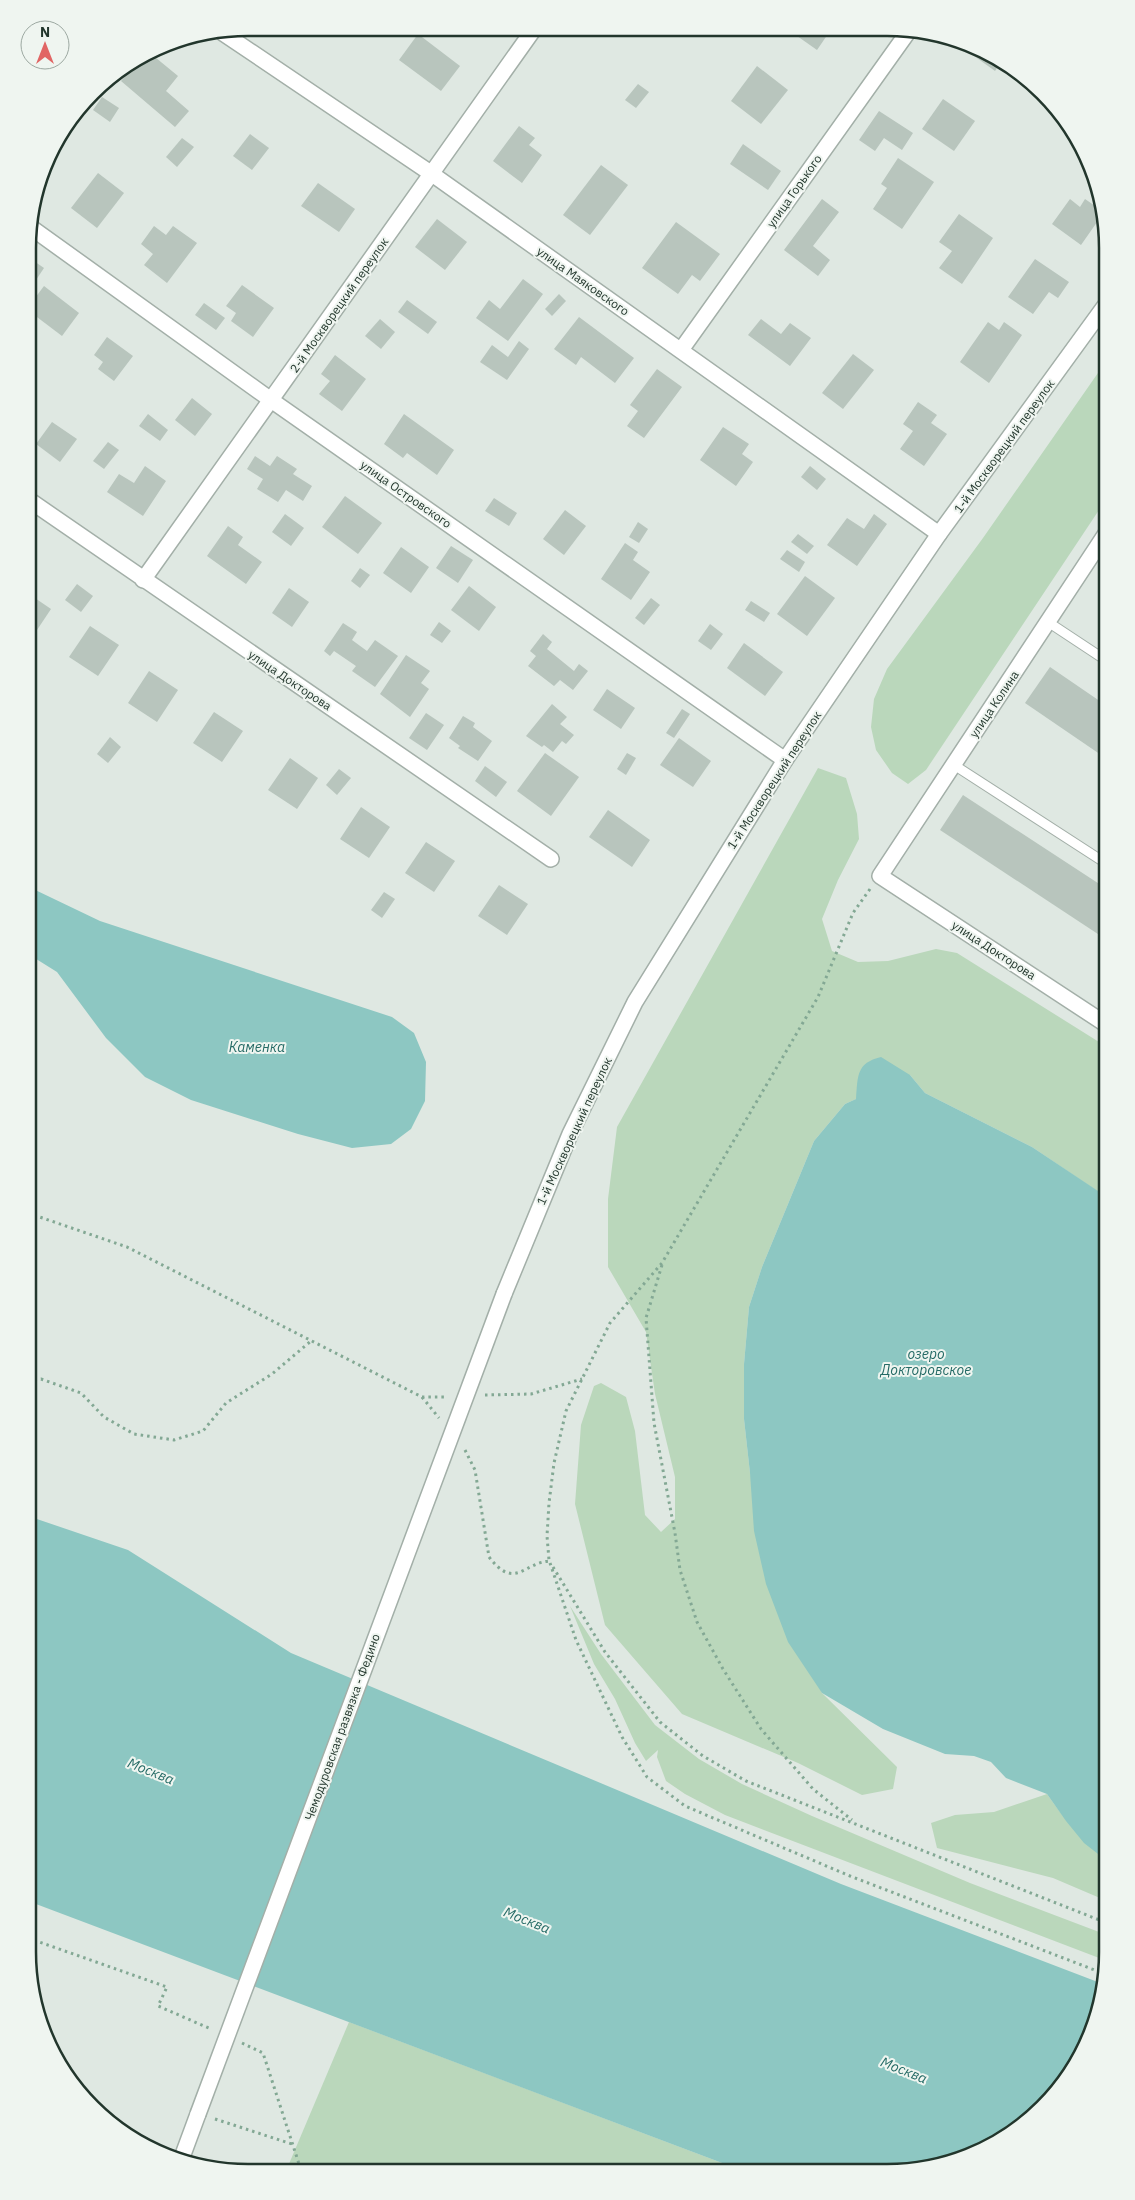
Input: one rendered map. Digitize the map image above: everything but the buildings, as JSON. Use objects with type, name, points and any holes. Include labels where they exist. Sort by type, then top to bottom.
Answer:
[{"type":"street","name":"2-й Москворецкий переулок","points":[[143,580],[529,36]]},
{"type":"street","name":"улица Маяковского","points":[[230,37],[432,174],[939,534]]},
{"type":"street","name":"улица Горького","points":[[681,350],[904,37]]},
{"type":"street","name":"улица Островского","points":[[37,232],[271,400],[785,760]]},
{"type":"street","name":"1-й Москворецкий переулок","points":[[504,1294],[570,1134],[634,1002],[785,760],[939,534],[1099,315]]},
{"type":"street","name":"улица Докторова","points":[[36,505],[551,859]]},
{"type":"street","name":"улица Колина","points":[[880,876],[1099,544]]},
{"type":"street","name":"улица Докторова","points":[[880,876],[1099,1020]]},
{"type":"street","name":"Чемодуровская развязка - Федино","points":[[183,2153],[504,1294]]},
{"type":"lane","points":[[1048,622],[1099,656]]},
{"type":"lane","points":[[954,764],[1099,859]]},
{"type":"path","points":[[880,876],[853,913],[818,997],[662,1263],[610,1323],[566,1411],[554,1463],[547,1536],[549,1560],[576,1640],[622,1737],[647,1777],[685,1806],[859,1879],[1098,1971]]},
{"type":"path","points":[[36,1216],[127,1247],[311,1341],[422,1398],[445,1425]]},
{"type":"path","points":[[662,1263],[646,1318],[654,1423],[674,1524],[680,1570],[697,1622],[723,1669],[762,1729],[813,1789],[854,1822]]},
{"type":"path","points":[[36,1380],[41,1379],[81,1393],[104,1417],[134,1434],[174,1440],[203,1431],[226,1403],[272,1374],[311,1341]]},
{"type":"path","points":[[482,1396],[531,1394],[582,1378]]},
{"type":"path","points":[[422,1398],[452,1396]]},
{"type":"path","points":[[462,1446],[475,1470],[489,1557],[497,1568],[509,1573],[522,1572],[549,1560]]},
{"type":"path","points":[[549,1560],[605,1652],[660,1722],[703,1756],[746,1781],[1099,1920]]},
{"type":"path","points":[[36,1941],[167,1987],[158,2006],[220,2033]]},
{"type":"path","points":[[237,2041],[264,2053],[299,2164]]},
{"type":"path","points":[[198,2114],[275,2136],[292,2144]]},
{"type":"green space","points":[[1099,371],[1099,510],[926,770],[908,784],[892,773],[876,750],[871,727],[874,699],[887,669],[983,538]]},
{"type":"green space","points":[[818,768],[846,778],[857,814],[859,839],[838,880],[822,919],[832,951],[858,962],[888,961],[936,949],[957,953],[1099,1042],[1099,1192],[1032,1147],[925,1093],[910,1075],[845,1104],[814,1141],[762,1267],[749,1307],[744,1364],[744,1419],[750,1473],[822,1693],[897,1767],[893,1789],[862,1795],[798,1763],[682,1714],[605,1625],[575,1504],[581,1425],[594,1386],[601,1383],[626,1397],[635,1431],[645,1515],[661,1532],[675,1519],[675,1477],[655,1394],[646,1332],[608,1267],[608,1199],[617,1127]]},
{"type":"green space","points":[[570,1606],[601,1654],[655,1725],[699,1759],[742,1784],[812,1816],[970,1883],[1099,1932],[1099,1958],[725,1815],[685,1794],[666,1781],[657,1757],[658,1750],[646,1761],[635,1743],[615,1699],[594,1664]]},
{"type":"green space","points":[[1047,1794],[1075,1830],[1099,1854],[1099,1898],[1053,1878],[937,1848],[931,1823],[955,1815],[994,1812]]},
{"type":"green space","points":[[349,2022],[725,2164],[289,2164]]},
{"type":"water","name":"Каменка","points":[[36,890],[100,921],[392,1017],[414,1033],[426,1062],[425,1101],[411,1129],[391,1144],[352,1148],[298,1134],[191,1100],[145,1077],[106,1038],[57,972],[36,959]]},
{"type":"water","name":"озеро Докторовское","points":[[881,1057],[910,1075],[925,1093],[1032,1147],[1099,1192],[1099,1855],[1084,1843],[1047,1794],[1006,1778],[991,1762],[974,1756],[945,1754],[883,1729],[822,1693],[788,1642],[766,1584],[754,1531],[744,1419],[744,1364],[749,1307],[762,1267],[814,1141],[845,1104],[856,1099],[860,1072],[867,1063]]},
{"type":"water","name":"Москва","points":[[36,1519],[128,1550],[291,1653],[841,1884],[1097,1982],[1092,2006],[1083,2033],[1055,2081],[1037,2102],[1016,2120],[968,2148],[928,2160],[886,2164],[725,2164],[36,1904]]}]
